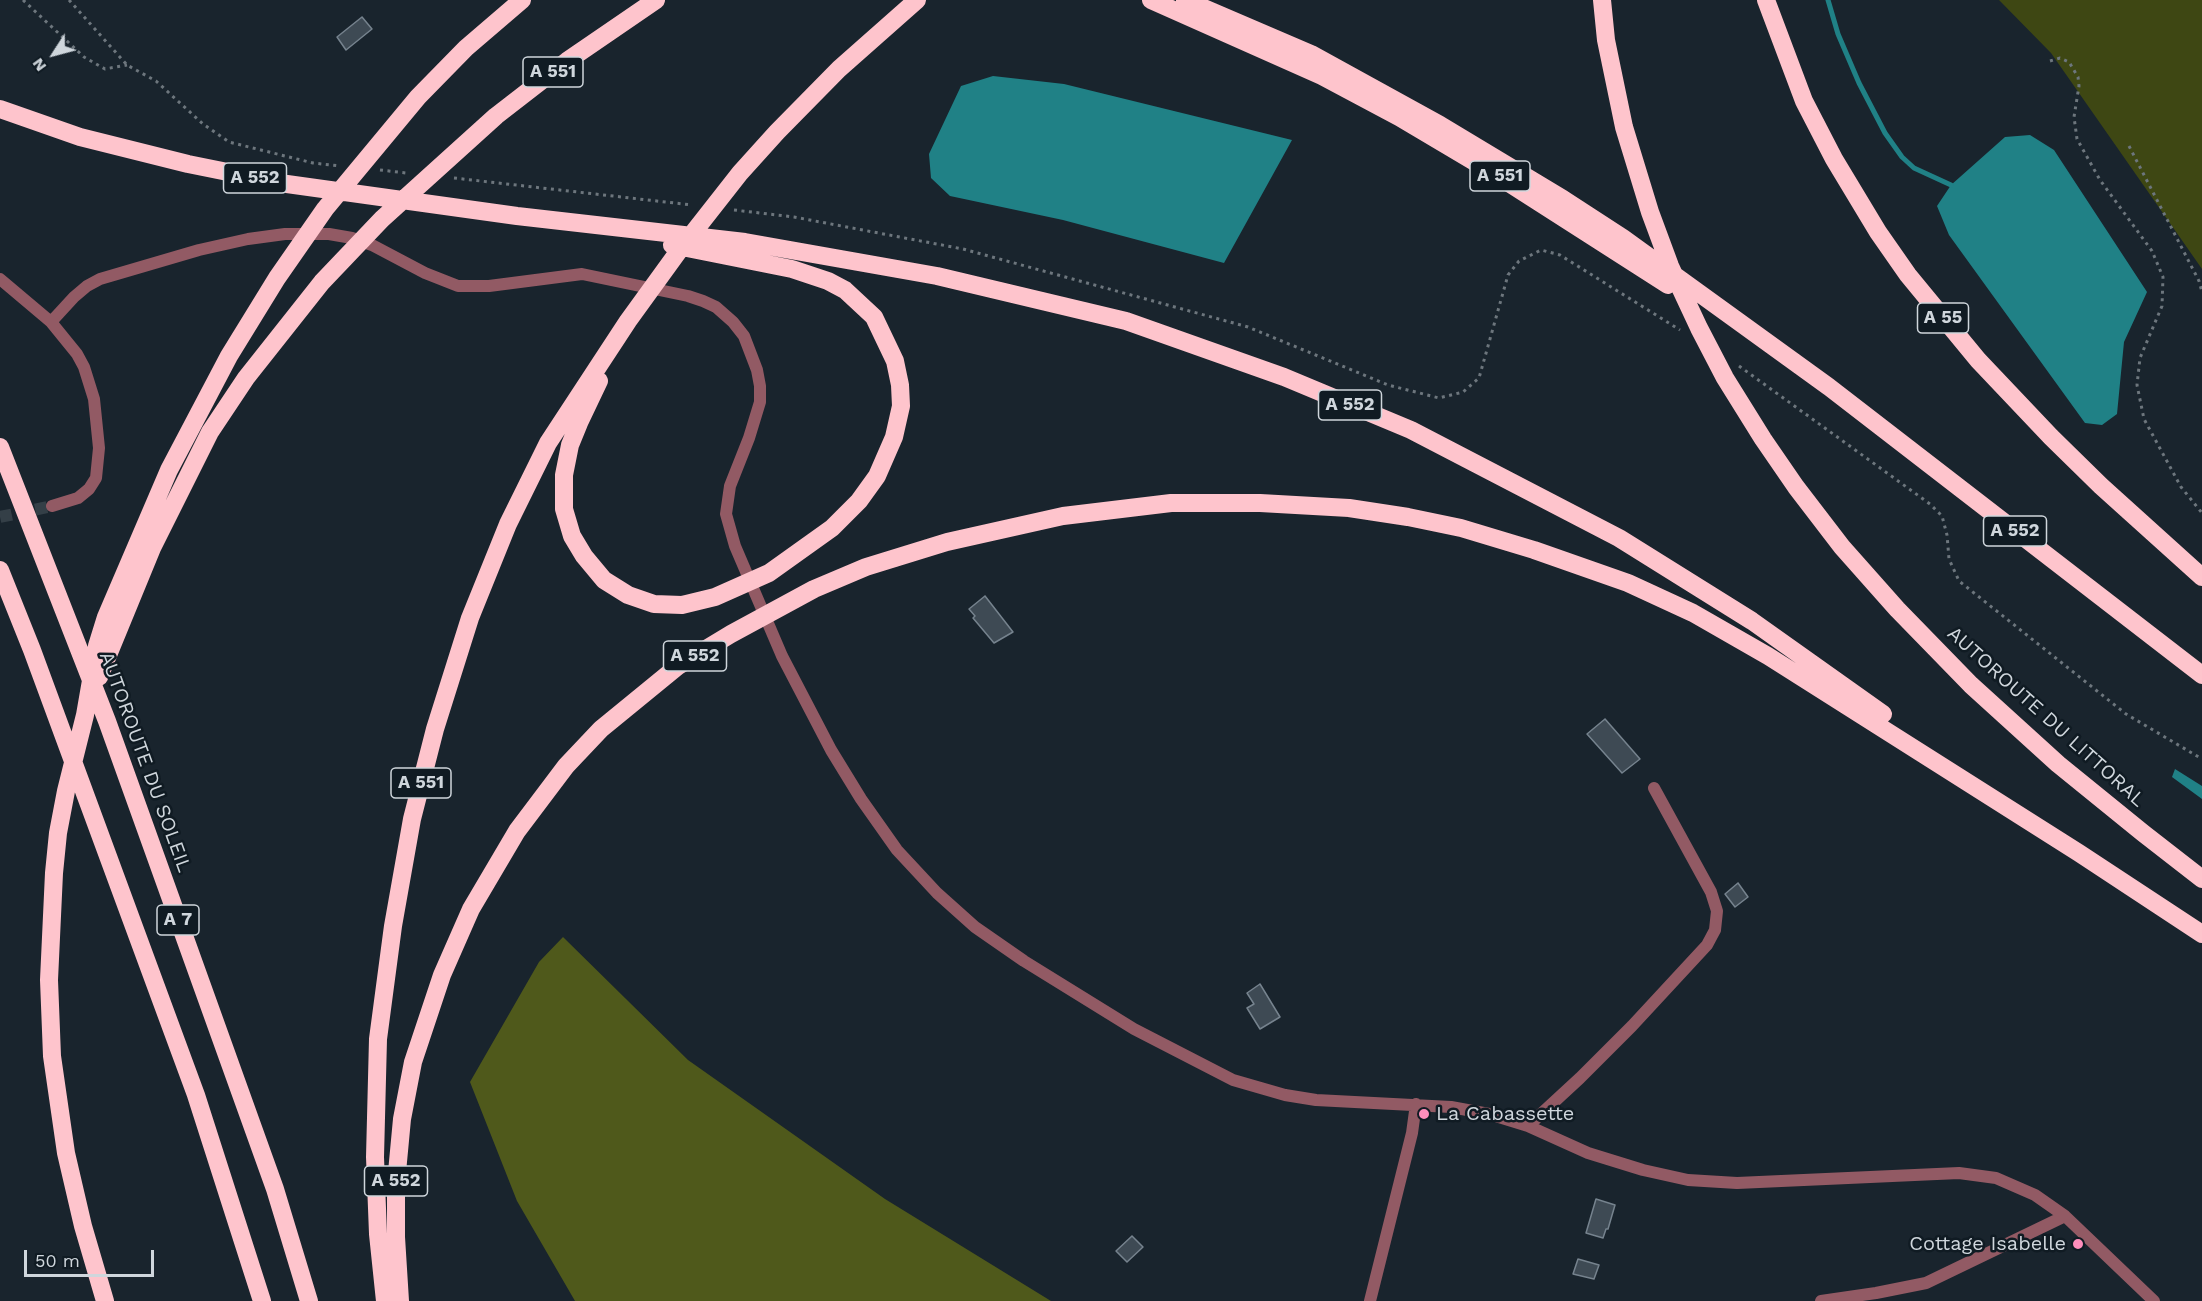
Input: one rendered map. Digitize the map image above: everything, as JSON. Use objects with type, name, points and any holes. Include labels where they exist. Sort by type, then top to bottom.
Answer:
[{"type":"highway","name":"A 551","points":[[105,1301],[83,1226],[66,1153],[52,1056],[50,980],[54,873],[66,791],[85,715],[126,587],[169,470],[229,356],[277,278],[325,209],[419,96],[466,48],[522,0]]},
{"type":"highway","name":"A 551","points":[[126,587],[210,432],[246,378],[322,282],[382,219],[496,116],[567,61],[656,0]]},
{"type":"highway","name":"A 551","points":[[385,1301],[378,1234],[375,1157],[378,1039],[393,926],[412,819],[435,729],[470,618],[508,524],[548,443],[632,316],[678,252],[740,173],[839,69],[917,0]]},
{"type":"highway","name":"A 551","points":[[1151,0],[1322,76],[1399,117],[1568,219],[1829,387]]},
{"type":"highway","name":"A 552","points":[[1185,0],[1311,54],[1440,125],[1623,238],[1829,387],[2202,675]]},
{"type":"highway","name":"AUTOROUTE DU LITTORAL","points":[[1602,0],[1612,74],[1633,157],[1670,266],[1725,378],[1763,439],[1842,547],[1897,609],[1971,685],[2058,764],[2202,879]]},
{"type":"highway","name":"A 55","points":[[1766,0],[1804,101],[1834,159],[1878,232],[1908,275],[1978,360],[2051,437],[2101,486],[2202,577]]},
{"type":"highway","name":"A 552","points":[[0,109],[80,137],[188,164],[345,194],[745,242],[937,276],[1126,321],[1284,377],[1411,430],[1619,538],[1752,621],[2079,854]]},
{"type":"highway","name":"A 551","points":[[517,216],[792,269],[828,281],[845,290],[874,317],[895,361],[900,385],[901,406],[894,437],[877,476],[860,501],[832,528],[769,573],[715,597],[682,605],[654,604],[628,595],[604,580],[584,556],[572,536],[564,509],[564,475],[570,445],[579,423],[632,316]]},
{"type":"highway","name":"AUTOROUTE DU SOLEIL","points":[[0,447],[123,765],[271,1178],[309,1301]]},
{"type":"highway","name":"A 552","points":[[400,1301],[396,1238],[396,1184],[402,1119],[413,1062],[442,975],[471,909],[517,831],[566,766],[601,729],[678,666],[814,589],[866,567],[947,542],[1063,516],[1171,503],[1260,503],[1349,508],[1461,528],[1534,550],[1628,583],[1694,614],[1788,669],[2202,934]]},
{"type":"highway","name":"A 7","points":[[0,570],[32,650],[196,1095],[262,1301]]},
{"type":"street","points":[[51,322],[74,297],[100,279],[199,250],[248,239],[285,234],[329,234],[352,238],[372,245],[446,284],[489,286],[582,274],[688,296],[716,307],[733,322],[744,336],[758,370],[760,402],[730,486],[726,505],[728,523],[735,546],[782,656],[831,750],[861,800],[897,850],[937,893],[975,927],[1024,961],[1134,1029],[1233,1080],[1257,1089],[1316,1100],[1416,1104],[1490,1114],[1528,1126],[1588,1153],[1643,1170],[1688,1180],[1737,1184],[1959,1173],[1996,1178],[2035,1195],[2065,1216],[2154,1301]]},
{"type":"street","points":[[0,279],[51,322],[77,354],[84,367],[94,399],[99,448],[96,478],[89,489],[78,498],[52,506]]},
{"type":"street","points":[[1528,1126],[1632,1026],[1707,945],[1715,930],[1717,911],[1711,892],[1654,788]]},
{"type":"street","points":[[1370,1301],[1412,1132],[1416,1104]]},
{"type":"street","points":[[1821,1301],[1926,1283],[2065,1216]]},
{"type":"path","points":[[23,0],[84,57],[105,69],[127,65]]},
{"type":"path","points":[[2050,60],[2060,58],[2069,62],[2078,76],[2079,86],[2074,117],[2077,139],[2100,180],[2152,251],[2163,277],[2162,306],[2140,358],[2137,386],[2144,419],[2181,487],[2202,513]]},
{"type":"path","points":[[2129,146],[2199,281],[2202,292]]},
{"type":"green space","points":[[1999,0],[2202,0],[2202,269],[2051,53]]},
{"type":"green space","points":[[563,937],[688,1060],[885,1199],[1051,1301],[575,1301],[517,1201],[470,1082],[539,962]]},
{"type":"water","points":[[993,76],[1064,84],[1292,140],[1224,263],[1063,220],[950,196],[931,178],[929,154],[961,86]]},
{"type":"water","points":[[2030,135],[2054,150],[2147,292],[2124,342],[2117,414],[2102,425],[2085,423],[1949,235],[1937,206],[1951,185],[2005,137]]},
{"type":"water","points":[[2175,769],[2202,786],[2202,799],[2172,777]]},
{"type":"building","points":[[362,17],[372,29],[346,50],[337,37]]},
{"type":"building","points":[[985,596],[1013,632],[994,643],[973,618],[975,616],[969,609]]},
{"type":"building","points":[[1605,719],[1640,759],[1622,773],[1587,734]]},
{"type":"building","points":[[1738,883],[1748,897],[1735,907],[1725,894]]},
{"type":"building","points":[[1260,984],[1280,1017],[1260,1029],[1247,1008],[1254,1004],[1247,993]]},
{"type":"building","points":[[1596,1199],[1615,1205],[1603,1238],[1586,1233]]},
{"type":"building","points":[[1132,1236],[1143,1247],[1127,1262],[1116,1251]]},
{"type":"building","points":[[1578,1259],[1599,1265],[1594,1279],[1573,1274]]},
{"type":"waterway","points":[[1828,0],[1838,34],[1859,83],[1885,133],[1902,157],[1914,168],[1951,185]]},
{"type":"tunnel","points":[[0,517],[52,506]]},
{"type":"place","name":"La Cabassette","points":[[1424,1114]]},
{"type":"place","name":"Cottage Isabelle","points":[[2078,1244]]}]
